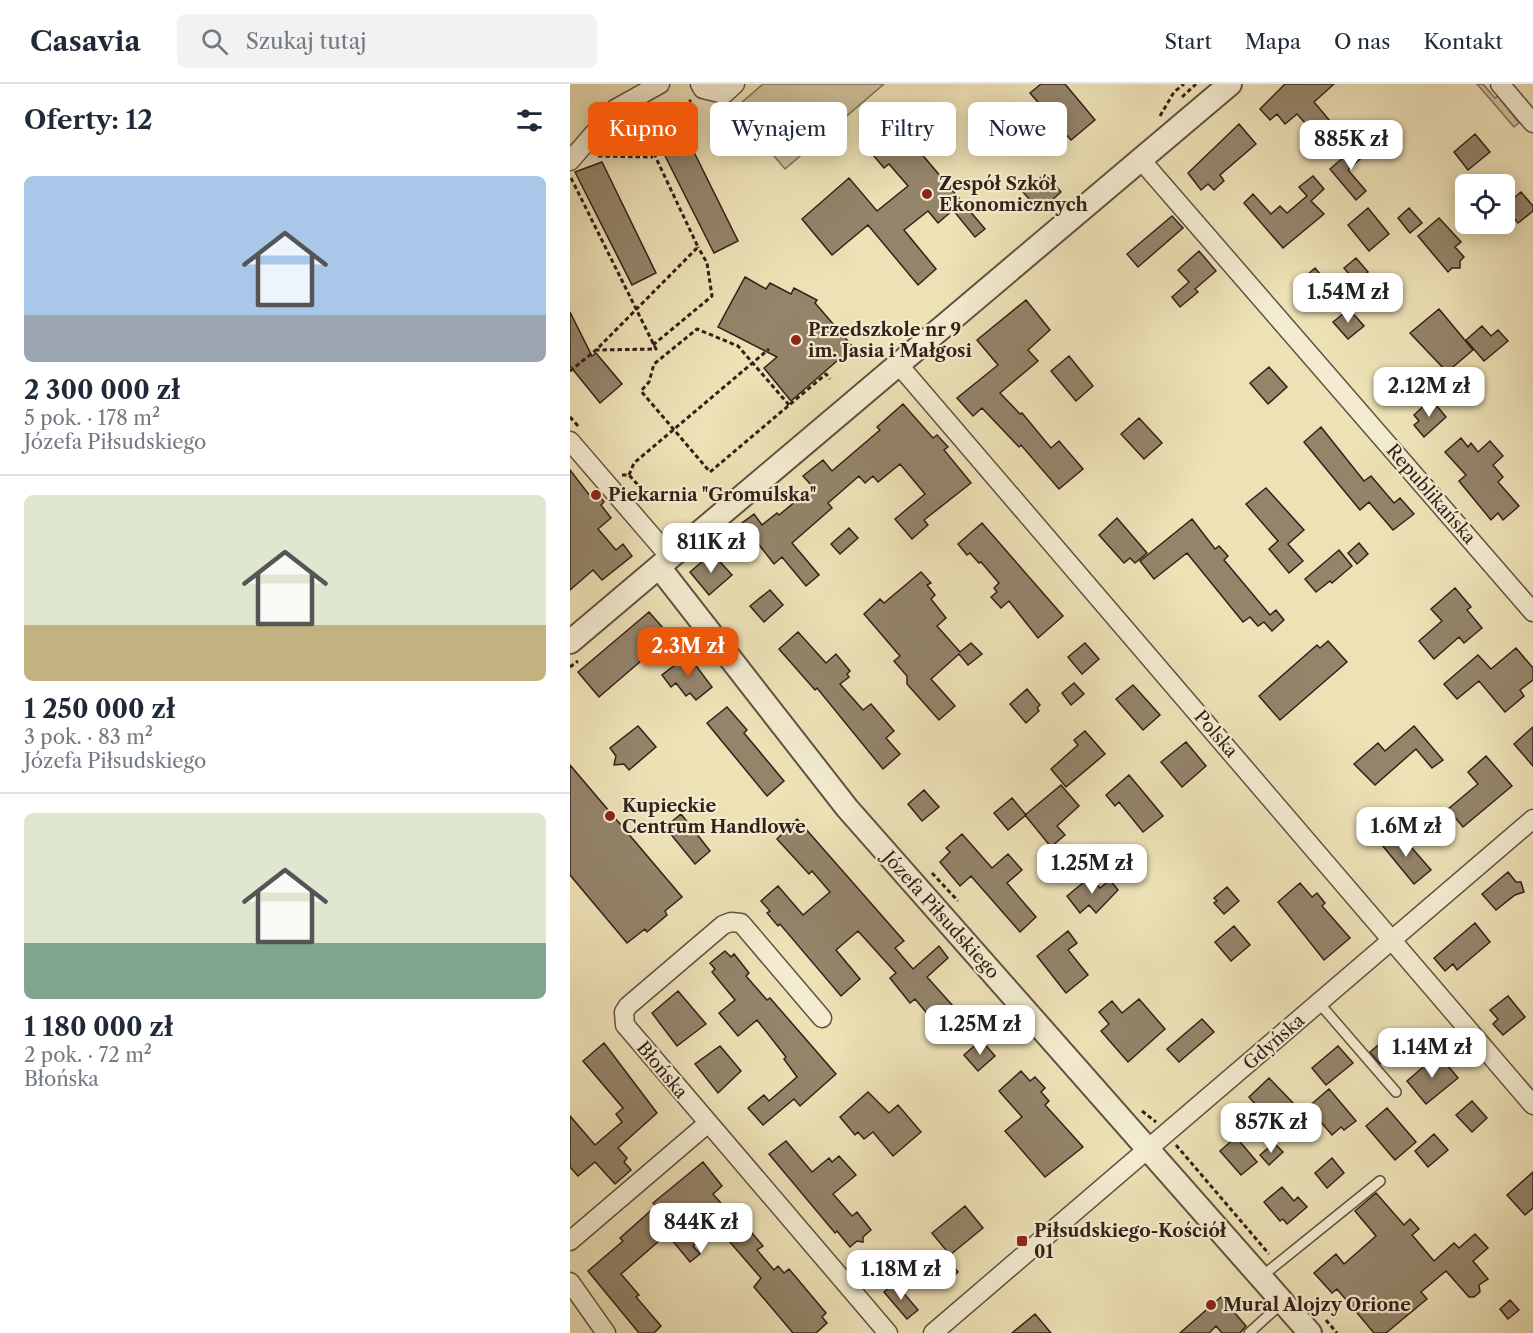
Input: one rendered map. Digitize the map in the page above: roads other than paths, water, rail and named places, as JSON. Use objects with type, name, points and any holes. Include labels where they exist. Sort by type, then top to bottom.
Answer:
[{"type":"street","points":[[572,158],[615,109],[660,84]]},
{"type":"street","points":[[701,86],[724,94],[735,84]]},
{"type":"street","points":[[570,642],[1230,84]]},
{"type":"street","points":[[1500,84],[1533,123]]},
{"type":"street","name":"Republikańska","points":[[1141,160],[1533,612]]},
{"type":"street","name":"Polska","points":[[898,364],[1533,1105]]},
{"type":"street","name":"Józefa Piłsudskiego","points":[[570,441],[664,562],[847,808],[1149,1149],[1270,1271],[1283,1302],[1316,1324]]},
{"type":"street","name":"Gdyńska","points":[[933,1333],[1533,819]]},
{"type":"street","name":"Błońska","points":[[822,1018],[741,923],[736,921],[723,925],[624,1011],[626,1025],[707,1124],[888,1333]]},
{"type":"street","points":[[570,1241],[707,1124]]},
{"type":"street","points":[[570,1282],[606,1333]]},
{"type":"lane","points":[[1319,1003],[1396,1092]]},
{"type":"lane","points":[[1270,1271],[1380,1181]]},
{"type":"lane","points":[[1249,1333],[1283,1302]]},
{"type":"place","name":"Zespół Szkół Ekonomicznych","points":[[927,194]]},
{"type":"place","name":"Przedszkole nr 9 im. Jasia i Małgosi","points":[[796,340]]},
{"type":"place","name":"Piekarnia \"Gromulska\"","points":[[596,495]]},
{"type":"place","name":"Kupieckie Centrum Handlowe","points":[[610,816]]},
{"type":"place","name":"Piłsudskiego-Kościół 01","points":[[1022,1241]]},
{"type":"place","name":"Mural Alojzy Orione","points":[[1211,1305]]}]
